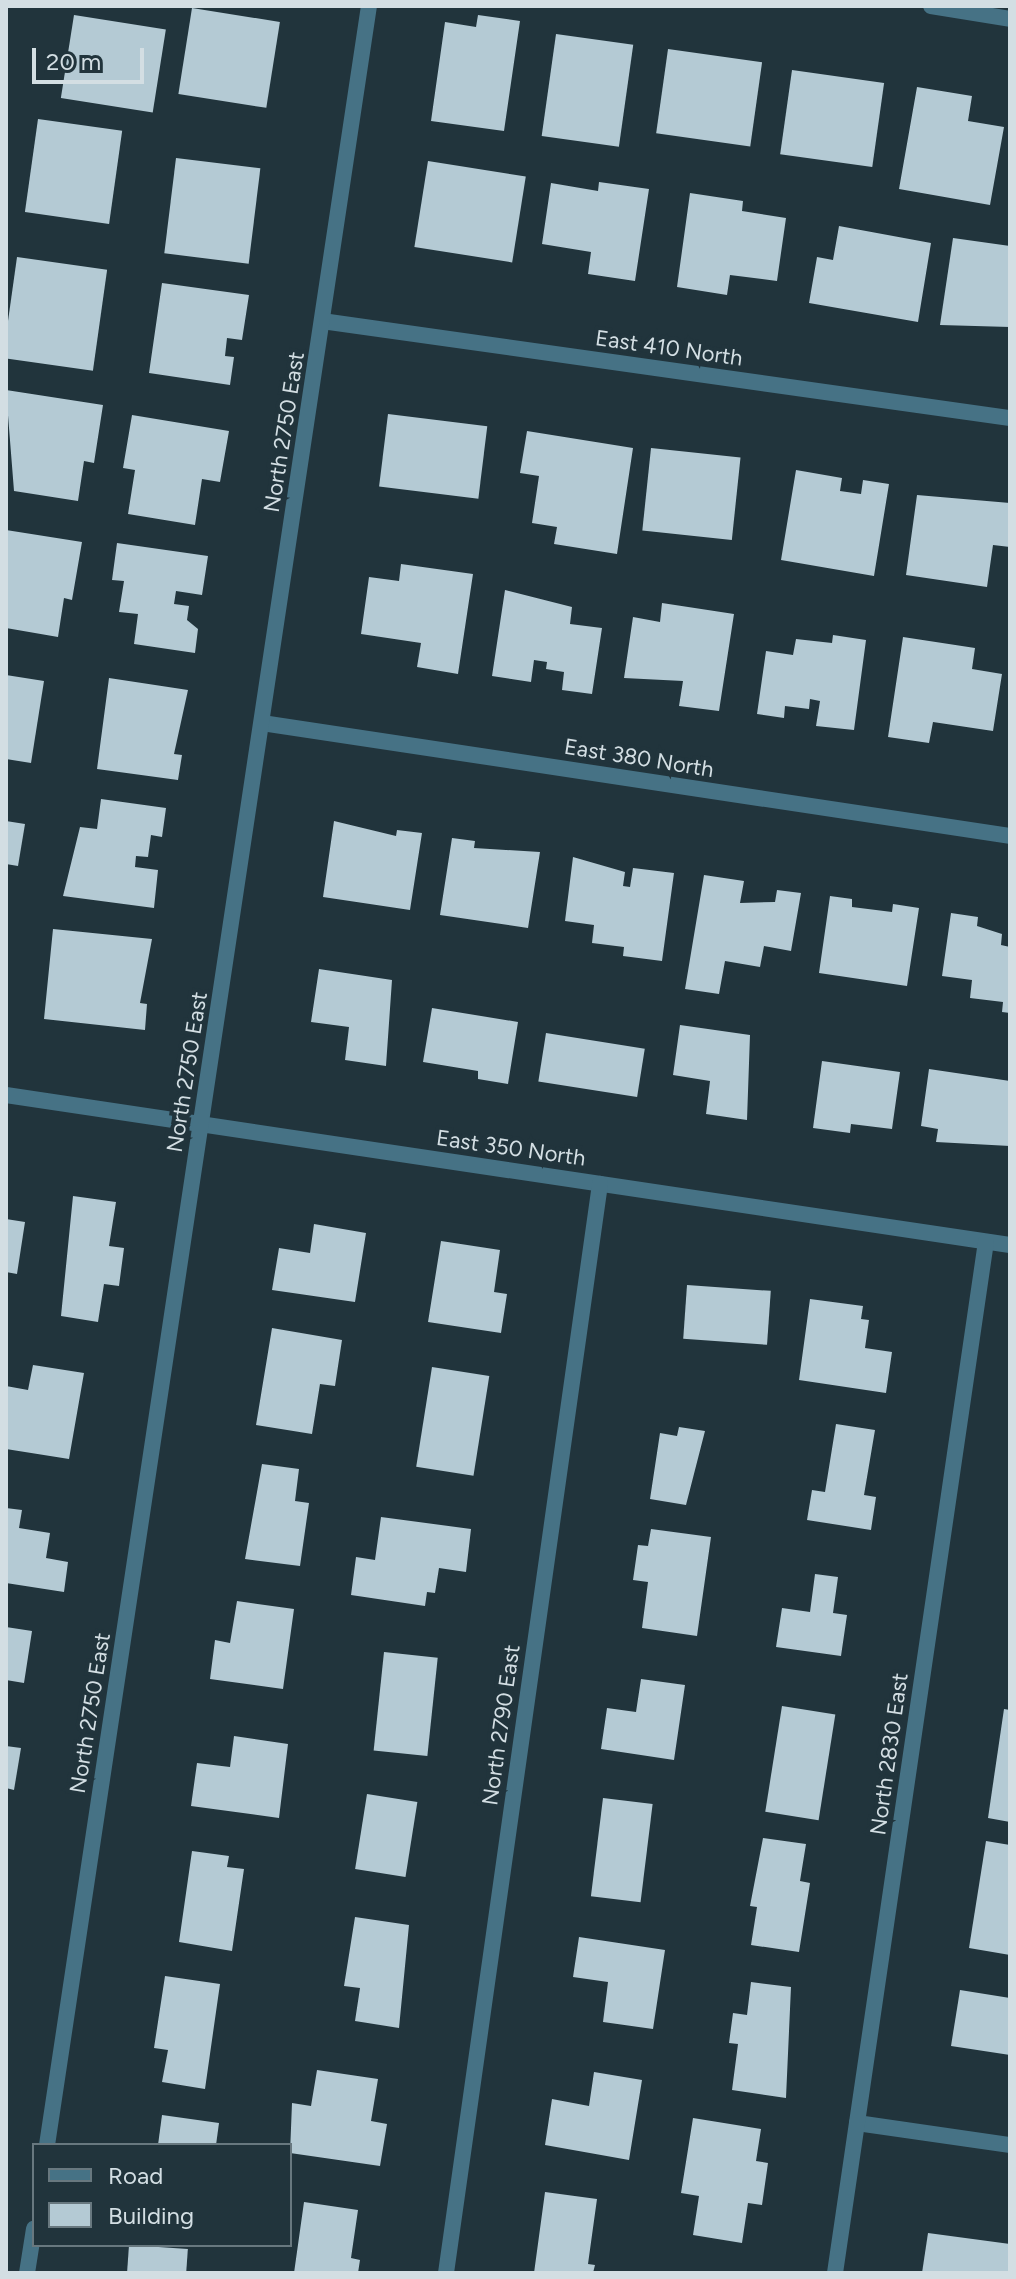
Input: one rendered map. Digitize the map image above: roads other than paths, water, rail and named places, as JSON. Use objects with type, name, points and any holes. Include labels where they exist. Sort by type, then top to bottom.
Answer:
[{"type":"street","name":"North 2750 East","points":[[47,2143],[369,6]]},
{"type":"street","points":[[931,6],[1010,19]]},
{"type":"street","name":"East 410 North","points":[[322,321],[1010,418]]},
{"type":"street","name":"East 380 North","points":[[262,723],[1010,836]]},
{"type":"street","name":"East 350 North","points":[[6,1095],[1010,1245]]},
{"type":"street","name":"North 2790 East","points":[[446,2273],[600,1184]]},
{"type":"street","name":"North 2830 East","points":[[835,2273],[986,1242]]},
{"type":"street","points":[[857,2123],[1010,2145]]},
{"type":"street","points":[[27,2273],[32,2242]]}]
